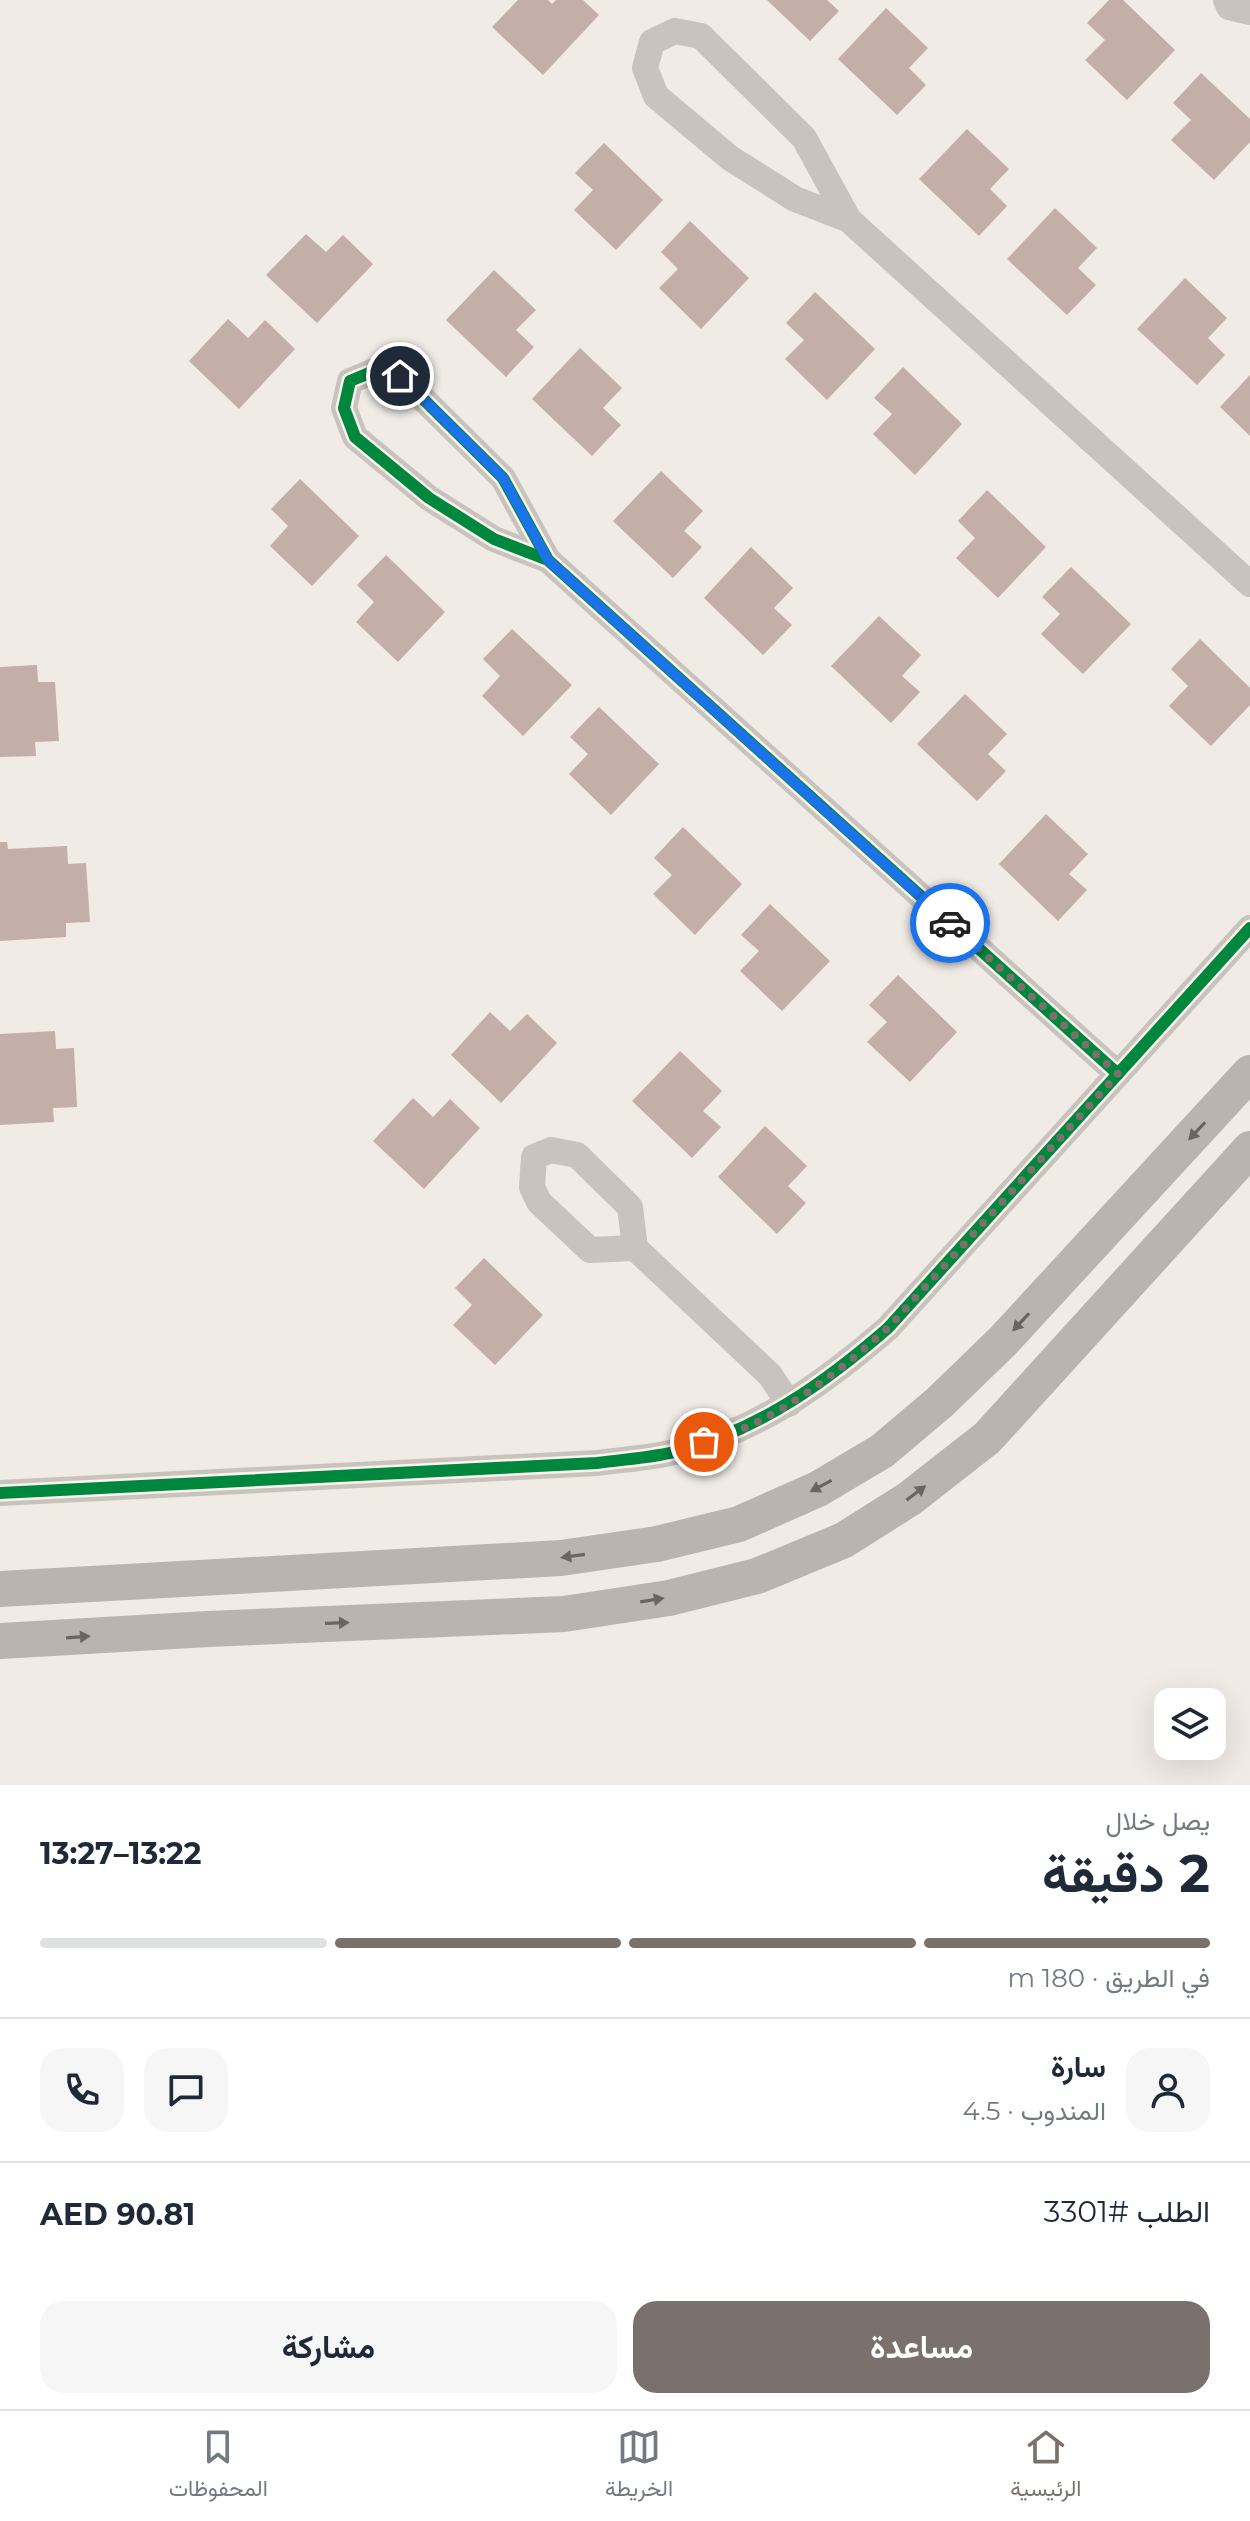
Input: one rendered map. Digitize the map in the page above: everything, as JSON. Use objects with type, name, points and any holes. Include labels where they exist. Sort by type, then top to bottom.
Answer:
[{"type":"main road","points":[[0,1589],[561,1558],[657,1544],[739,1524],[818,1489],[882,1451],[940,1402],[1003,1341],[1250,1073]]},
{"type":"main road","points":[[0,1641],[564,1614],[669,1598],[757,1576],[844,1540],[909,1499],[987,1438],[1250,1149]]},
{"type":"main road","points":[[1108,1227],[1147,1263]]},
{"type":"main road","points":[[206,1578],[208,1629]]},
{"type":"street","points":[[1226,0],[1229,7],[1250,12]]},
{"type":"street","points":[[849,220],[795,199],[730,158],[656,96],[645,68],[652,42],[675,31],[701,36],[804,138],[849,220],[1250,584]]},
{"type":"street","points":[[548,560],[494,539],[429,498],[355,437],[344,408],[350,381],[374,371],[400,376],[503,478],[548,560],[1118,1074]]},
{"type":"street","points":[[0,1493],[597,1463],[681,1451],[750,1426],[789,1404],[847,1364],[888,1328],[1250,928]]},
{"type":"street","points":[[635,1248],[770,1375],[789,1404]]},
{"type":"building","points":[[518,0],[548,0],[552,4],[556,0],[583,0],[599,15],[543,75],[492,27]]},
{"type":"building","points":[[767,0],[827,0],[839,11],[810,41]]},
{"type":"building","points":[[1109,0],[1123,0],[1175,50],[1127,100],[1085,60],[1105,40],[1087,23]]},
{"type":"building","points":[[886,8],[928,48],[909,68],[926,85],[897,115],[838,59]]},
{"type":"building","points":[[1201,73],[1250,119],[1250,142],[1214,180],[1171,140],[1191,120],[1173,103]]},
{"type":"building","points":[[967,129],[1009,169],[990,189],[1007,206],[979,236],[919,179]]},
{"type":"building","points":[[604,143],[663,200],[616,250],[574,210],[593,190],[575,173]]},
{"type":"building","points":[[1055,208],[1097,248],[1078,268],[1096,285],[1067,315],[1007,259]]},
{"type":"building","points":[[690,221],[749,278],[701,329],[659,288],[678,269],[661,252]]},
{"type":"building","points":[[306,234],[326,252],[343,235],[373,264],[317,323],[266,275]]},
{"type":"building","points":[[494,270],[536,310],[516,330],[534,347],[506,377],[446,320]]},
{"type":"building","points":[[1185,278],[1227,318],[1208,338],[1225,355],[1197,385],[1137,329]]},
{"type":"building","points":[[815,292],[875,349],[827,400],[785,359],[804,340],[786,323]]},
{"type":"building","points":[[228,319],[248,338],[265,320],[295,349],[239,409],[189,361]]},
{"type":"building","points":[[580,348],[622,388],[603,408],[621,425],[592,456],[532,399]]},
{"type":"building","points":[[903,367],[962,424],[915,475],[873,434],[892,414],[874,398]]},
{"type":"building","points":[[1250,375],[1250,436],[1220,407]]},
{"type":"building","points":[[661,471],[703,511],[684,531],[702,547],[673,578],[613,521]]},
{"type":"building","points":[[300,479],[359,536],[312,586],[270,546],[288,526],[271,509]]},
{"type":"building","points":[[987,490],[1046,547],[998,598],[956,558],[975,538],[958,521]]},
{"type":"building","points":[[751,547],[793,588],[774,608],[792,625],[763,655],[704,598]]},
{"type":"building","points":[[386,555],[445,612],[398,662],[356,622],[374,602],[357,585]]},
{"type":"building","points":[[1071,567],[1131,624],[1083,674],[1041,634],[1060,614],[1042,597]]},
{"type":"building","points":[[879,616],[921,655],[902,676],[920,692],[891,723],[831,666]]},
{"type":"building","points":[[512,629],[572,685],[523,736],[482,696],[500,676],[483,659]]},
{"type":"building","points":[[1200,639],[1250,688],[1250,705],[1211,746],[1169,706],[1188,686],[1171,669]]},
{"type":"building","points":[[37,665],[38,682],[55,682],[59,741],[35,742],[36,756],[0,757],[0,667]]},
{"type":"building","points":[[965,694],[1007,734],[988,754],[1006,771],[977,801],[917,744]]},
{"type":"building","points":[[599,707],[659,764],[611,815],[569,774],[588,754],[570,737]]},
{"type":"building","points":[[1046,814],[1088,854],[1069,874],[1087,890],[1058,921],[999,864]]},
{"type":"building","points":[[683,827],[742,884],[695,935],[653,894],[672,875],[654,858]]},
{"type":"building","points":[[0,842],[7,842],[8,849],[67,846],[68,864],[86,863],[90,922],[66,923],[66,937],[0,941]]},
{"type":"building","points":[[770,904],[830,961],[782,1011],[740,971],[759,951],[741,935]]},
{"type":"building","points":[[898,975],[957,1032],[910,1082],[867,1042],[887,1022],[869,1005]]},
{"type":"building","points":[[490,1012],[510,1031],[527,1014],[557,1043],[501,1103],[451,1055]]},
{"type":"building","points":[[55,1031],[56,1049],[74,1048],[77,1107],[53,1108],[54,1122],[0,1125],[0,1034]]},
{"type":"building","points":[[680,1051],[722,1091],[703,1111],[721,1127],[692,1158],[632,1101]]},
{"type":"building","points":[[413,1098],[433,1117],[450,1099],[480,1128],[424,1189],[373,1141]]},
{"type":"building","points":[[765,1126],[807,1166],[788,1186],[806,1203],[777,1234],[718,1177]]},
{"type":"building","points":[[484,1258],[543,1315],[495,1365],[453,1325],[472,1305],[455,1288]]},
{"type":"cycle path","points":[[548,560],[494,539],[429,498],[355,437],[344,408],[350,381],[374,371],[400,376],[503,478],[548,560],[1118,1074]]},
{"type":"cycle path","points":[[0,1493],[597,1463],[672,1453],[739,1429],[792,1401],[888,1328],[1250,928]]},
{"type":"way so far","points":[[704,1442],[750,1426],[789,1404],[847,1364],[888,1328],[1118,1074],[950,923]]},
{"type":"route","points":[[400,376],[503,478],[548,560],[950,923]]}]
